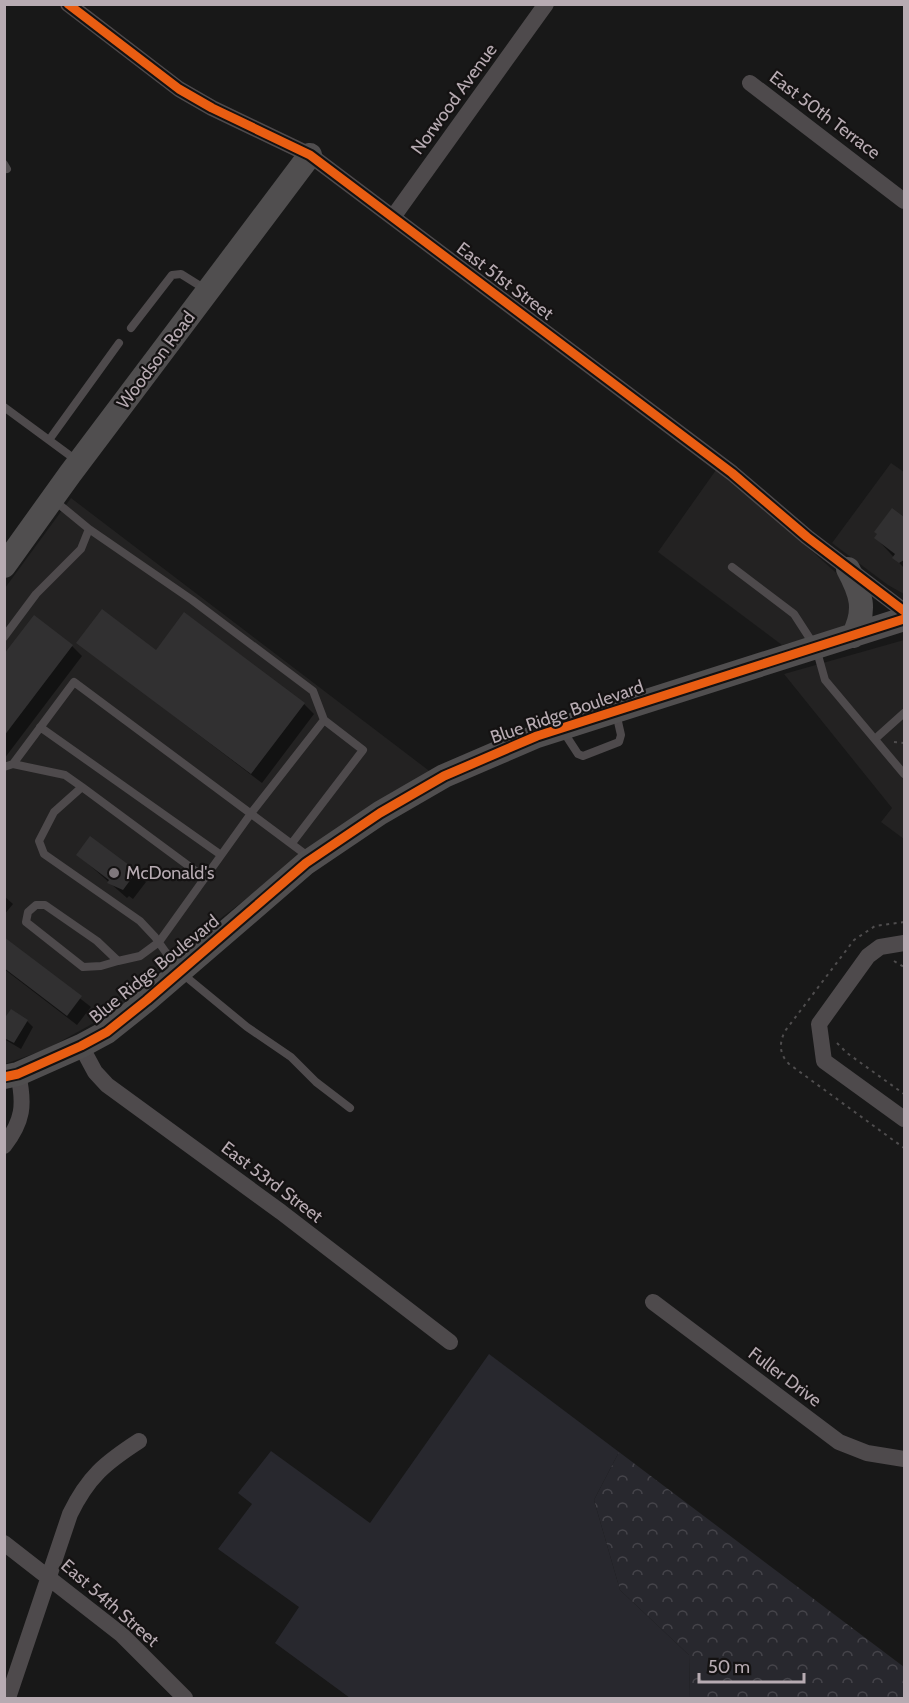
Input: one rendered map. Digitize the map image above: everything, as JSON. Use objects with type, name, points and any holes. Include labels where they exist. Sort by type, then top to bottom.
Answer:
[{"type":"street","name":"East 51st Street","points":[[68,4],[179,89],[212,108],[310,155],[732,473],[807,537],[904,611]]},
{"type":"street","name":"Norwood Avenue","points":[[393,217],[546,4]]},
{"type":"street","name":"East 50th Terrace","points":[[750,83],[904,201]]},
{"type":"street","name":"Woodson Road","points":[[9,550],[52,499],[310,155]]},
{"type":"street","points":[[848,569],[862,599],[861,616],[853,636]]},
{"type":"street","name":"Blue Ridge Boulevard","points":[[11,1075],[81,1046],[107,1032],[312,859],[380,813],[444,776],[561,728],[904,619]]},
{"type":"street","points":[[904,943],[880,947],[868,956],[819,1024],[824,1061],[904,1119]]},
{"type":"street","name":"East 53rd Street","points":[[81,1046],[95,1072],[107,1085],[281,1212],[450,1342]]},
{"type":"street","points":[[4,1146],[21,1117],[22,1092],[11,1075]]},
{"type":"street","name":"Fuller Drive","points":[[653,1302],[839,1442],[867,1453],[904,1459]]},
{"type":"street","points":[[8,1698],[48,1576],[70,1514],[82,1489],[104,1463],[139,1441]]},
{"type":"street","name":"East 54th Street","points":[[4,1543],[122,1635],[185,1698]]},
{"type":"lane","points":[[131,328],[172,275],[182,274],[208,291]]},
{"type":"lane","points":[[49,440],[119,343]]},
{"type":"lane","points":[[4,407],[79,462]]},
{"type":"lane","points":[[52,499],[89,529],[192,600],[313,691],[324,720],[363,750],[292,843]]},
{"type":"lane","points":[[4,637],[36,594],[81,549],[89,529]]},
{"type":"lane","points":[[732,567],[794,614],[816,648],[825,680],[904,774]]},
{"type":"lane","points":[[205,878],[65,775],[9,765],[74,682],[252,812],[312,859]]},
{"type":"lane","points":[[561,728],[578,754],[583,756],[619,742],[621,735],[616,711]]},
{"type":"lane","points":[[875,739],[904,713]]},
{"type":"lane","points":[[118,961],[96,941],[45,904],[36,905],[28,912],[26,922],[83,967],[101,966],[140,956],[159,942],[252,812],[324,720]]},
{"type":"lane","points":[[40,727],[221,855]]},
{"type":"lane","points":[[81,787],[54,812],[39,841],[44,854],[140,921],[159,942],[179,971],[248,1027],[291,1057],[316,1082],[350,1108]]},
{"type":"path","points":[[894,742],[904,743]]},
{"type":"path","points":[[890,961],[904,967]]},
{"type":"path","points":[[836,1040],[847,1053],[904,1094]]},
{"type":"shaded area","points":[[891,463],[904,472],[904,594],[888,585],[832,543]]},
{"type":"shaded area","points":[[716,470],[748,494],[843,579],[853,591],[847,624],[839,630],[782,645],[658,552]]},
{"type":"shaded area","points":[[71,498],[432,773],[392,792],[350,820],[179,950],[145,987],[110,1014],[47,1049],[5,1064],[5,588]]},
{"type":"shaded area","points":[[904,640],[904,839],[881,822],[892,808],[784,674]]},
{"type":"green space","points":[[489,1354],[619,1452],[594,1500],[620,1590],[689,1655],[690,1698],[350,1698],[275,1643],[299,1607],[218,1549],[252,1504],[238,1493],[271,1451],[370,1523]]},
{"type":"green space","points":[[619,1452],[904,1667],[904,1698],[690,1698],[689,1655],[620,1590],[594,1500]]},
{"type":"building","points":[[892,508],[904,517],[904,560],[899,563],[892,558],[895,554],[874,538],[877,534],[874,532]]},
{"type":"building","points":[[102,609],[156,650],[184,612],[305,703],[251,774],[76,643]]},
{"type":"building","points":[[34,615],[73,645],[4,736],[4,654]]},
{"type":"building","points":[[90,836],[137,871],[123,890],[107,883],[109,880],[76,855]]},
{"type":"building","points":[[4,937],[82,996],[67,1016],[4,968]]},
{"type":"building","points":[[11,1009],[28,1020],[14,1043],[4,1038],[4,1019]]},
{"type":"cycle path","points":[[68,4],[179,89],[212,108],[310,155],[732,473],[807,537],[904,611]]},
{"type":"cycle path","points":[[4,1077],[18,1074],[107,1032],[306,863],[380,813],[444,776],[537,736],[904,619]]},
{"type":"place","name":"McDonald's","points":[[114,873]]}]
